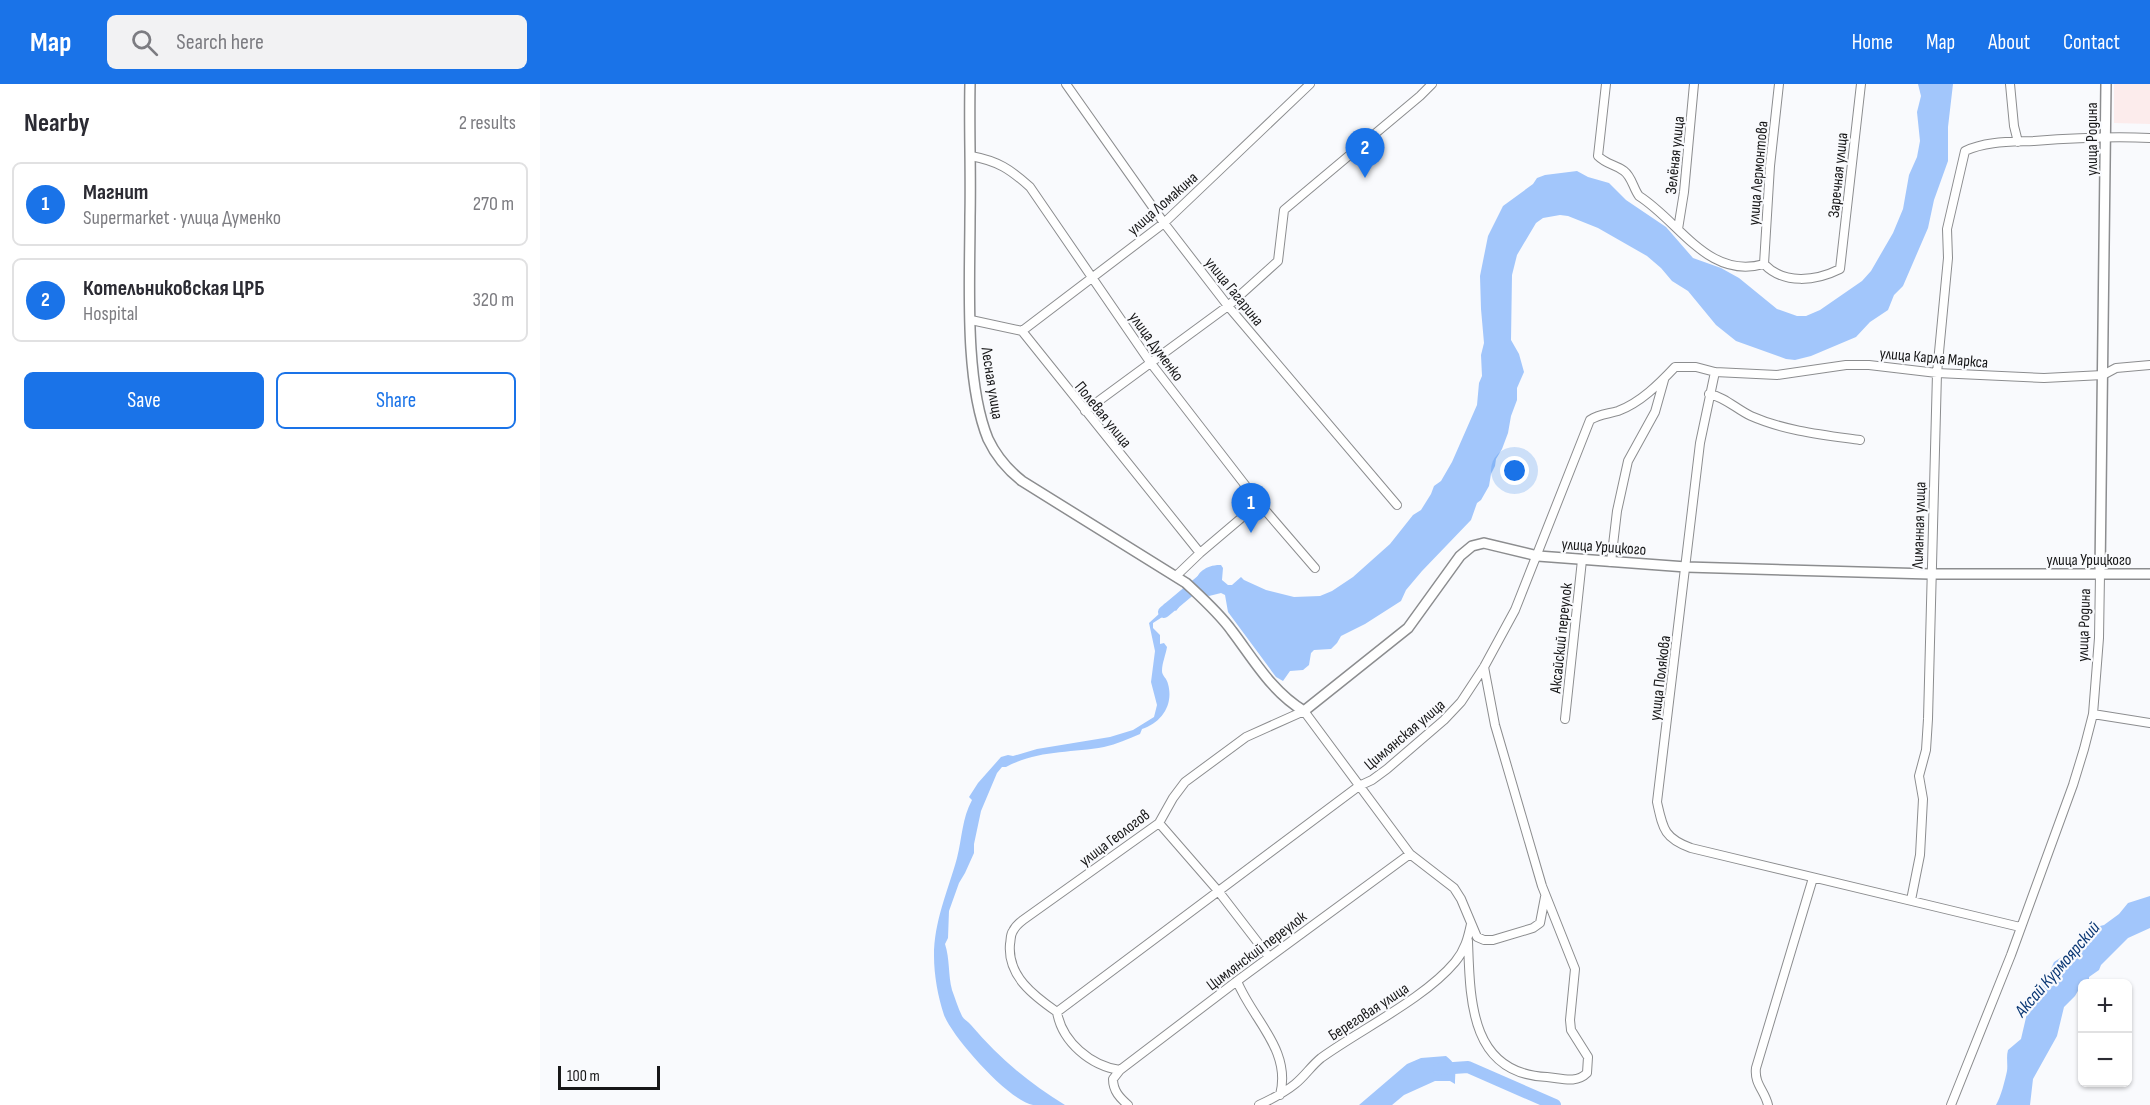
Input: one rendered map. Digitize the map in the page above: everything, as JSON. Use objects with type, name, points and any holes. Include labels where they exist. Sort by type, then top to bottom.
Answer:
[{"type":"street","name":"Лесная улица","points":[[970,84],[971,320],[976,387],[985,429],[997,455],[1016,476],[1034,489],[1186,584],[1230,628],[1273,687],[1291,704],[1304,711]]},
{"type":"street","name":"улица Гагарина","points":[[1066,84],[1164,223],[1228,306],[1396,505]]},
{"type":"street","name":"улица Ломакина","points":[[1022,331],[1164,223],[1310,84]]},
{"type":"street","points":[[1085,411],[1228,306],[1278,261],[1284,210],[1432,84]]},
{"type":"street","points":[[1606,84],[1598,156],[1605,163],[1623,169],[1630,177],[1639,196],[1713,259],[1736,267],[1754,267],[1764,264]]},
{"type":"street","name":"Зелёная улица","points":[[1678,229],[1684,192],[1694,84]]},
{"type":"street","name":"улица Лермонтова","points":[[1764,264],[1770,166],[1779,84]]},
{"type":"street","name":"Заречная улица","points":[[1764,264],[1771,271],[1789,279],[1821,277],[1840,269],[1861,84]]},
{"type":"street","points":[[2010,84],[2018,142],[2106,136],[2150,138]]},
{"type":"street","name":"улица Родина","points":[[1951,1105],[2011,955],[2073,785],[2093,714],[2099,638],[2106,84]]},
{"type":"street","name":"Лиманная улица","points":[[1911,900],[1920,855],[1923,799],[1919,776],[1926,750],[1928,719],[1937,373],[1948,258],[1947,229],[1965,152],[1979,145],[2018,142]]},
{"type":"street","name":"улица Думенко","points":[[971,156],[1006,167],[1030,187],[1150,362],[1259,503],[1315,568]]},
{"type":"street","points":[[971,320],[1022,331]]},
{"type":"street","name":"Полевая улица","points":[[1022,331],[1200,553]]},
{"type":"street","name":"улица Карла Маркса","points":[[1715,372],[1777,375],[1846,365],[1869,365],[1937,373],[2044,378],[2103,375],[2116,368],[2150,365]]},
{"type":"street","name":"Цимлянская улица","points":[[1057,1012],[1359,786],[1387,769],[1444,720],[1461,702],[1484,667],[1515,610],[1590,420],[1595,416],[1617,411],[1640,399],[1664,380],[1675,367],[1696,367],[1715,372]]},
{"type":"street","name":"улица Полякова","points":[[1715,372],[1700,443],[1657,802],[1663,824],[1671,839],[1678,843],[1813,878],[2020,927]]},
{"type":"street","points":[[1611,562],[1617,511],[1628,461],[1655,412],[1664,380]]},
{"type":"street","points":[[1709,394],[1750,416],[1778,425],[1860,441]]},
{"type":"street","points":[[1176,576],[1259,503]]},
{"type":"street","name":"улица Урицкого","points":[[1304,711],[1408,628],[1467,549],[1484,543],[1538,556],[1686,567],[1930,574],[2150,574]]},
{"type":"street","name":"Аксайский переулок","points":[[1565,719],[1581,560]]},
{"type":"street","points":[[1468,941],[1472,1006],[1476,1021],[1490,1050],[1500,1061],[1521,1074],[1570,1080],[1583,1077],[1587,1073],[1588,1057],[1575,1039],[1570,1020],[1575,969],[1545,897],[1498,734],[1484,667]]},
{"type":"street","points":[[1304,711],[1410,854],[1454,888],[1478,937],[1493,940],[1533,928],[1540,923],[1545,897]]},
{"type":"street","name":"улица Геологов","points":[[1057,1012],[1037,998],[1022,983],[1014,969],[1010,951],[1011,933],[1023,920],[1159,823],[1185,782],[1246,737],[1304,711]]},
{"type":"street","points":[[2093,714],[2150,723]]},
{"type":"street","points":[[1159,823],[1219,892],[1269,957]]},
{"type":"street","name":"Цимлянский переулок","points":[[1120,1070],[1410,854]]},
{"type":"street","points":[[1768,1105],[1756,1081],[1756,1068],[1813,878]]},
{"type":"street","name":"Береговая улица","points":[[1259,1105],[1280,1095],[1297,1083],[1322,1058],[1421,993],[1455,962],[1468,941],[1472,924]]},
{"type":"street","points":[[1237,981],[1244,997],[1270,1038],[1282,1066],[1283,1078],[1280,1095]]},
{"type":"street","points":[[1057,1012],[1059,1025],[1069,1040],[1088,1058],[1105,1068],[1120,1070]]},
{"type":"street","points":[[1120,1070],[1113,1079],[1113,1086],[1119,1097],[1128,1105]]},
{"type":"shaded area","points":[[2114,84],[2150,84],[2150,124],[2114,123]]},
{"type":"water","points":[[1918,84],[1953,84],[1948,127],[1948,161],[1934,200],[1928,228],[1903,286],[1894,295],[1888,310],[1870,322],[1856,337],[1811,356],[1795,360],[1786,359],[1736,341],[1716,325],[1688,291],[1672,281],[1647,256],[1598,228],[1568,216],[1543,218],[1536,223],[1517,255],[1512,275],[1511,340],[1519,354],[1524,372],[1517,388],[1517,400],[1508,433],[1496,459],[1489,486],[1477,503],[1471,520],[1422,571],[1406,590],[1401,601],[1341,636],[1331,649],[1314,650],[1311,653],[1309,665],[1303,670],[1290,671],[1283,681],[1276,677],[1228,612],[1225,595],[1221,593],[1209,596],[1198,587],[1197,577],[1201,572],[1206,568],[1221,565],[1222,580],[1228,585],[1232,585],[1241,577],[1266,590],[1294,597],[1320,596],[1353,577],[1390,544],[1413,515],[1421,510],[1434,486],[1441,481],[1452,462],[1477,405],[1484,343],[1480,276],[1488,236],[1503,206],[1533,184],[1537,178],[1577,171],[1609,183],[1626,200],[1666,227],[1693,258],[1721,268],[1739,278],[1777,309],[1797,316],[1806,316],[1820,310],[1862,281],[1871,271],[1893,233],[1903,209],[1909,175],[1917,157],[1920,141],[1917,112],[1921,96]]},
{"type":"water","points":[[1171,599],[1178,602],[1179,607],[1176,611],[1172,608],[1153,623],[1153,628],[1160,635],[1160,644],[1164,643],[1167,647],[1162,671],[1168,684],[1169,699],[1160,718],[1142,729],[1140,734],[1118,743],[1042,755],[1002,767],[997,773],[981,811],[974,853],[959,883],[949,911],[948,938],[945,944],[952,990],[962,1016],[1015,1069],[1065,1105],[1033,1105],[1010,1092],[970,1053],[949,1025],[938,993],[934,963],[936,931],[957,858],[966,814],[972,800],[969,797],[1001,757],[1110,737],[1133,730],[1154,717],[1157,705],[1151,682],[1155,651],[1149,623]]},
{"type":"water","name":"Аксай Курмоярский","points":[[2150,896],[2150,928],[2128,938],[2089,979],[2078,979],[2078,991],[2064,1007],[2057,1036],[2033,1079],[2030,1105],[1996,1105],[2007,1071],[2008,1050],[2021,1039],[2028,1009],[2054,962],[2077,947],[2092,928],[2104,925],[2119,914],[2128,903]]},
{"type":"water","points":[[1446,1056],[1454,1065],[1455,1084],[1450,1081],[1435,1081],[1404,1095],[1392,1105],[1359,1105],[1407,1064],[1421,1058]]},
{"type":"waterway","points":[[1164,612],[1201,581]]},
{"type":"waterway","points":[[1439,1069],[1468,1067],[1555,1105]]},
{"type":"place","name":"Котельниковская ЦРБ","points":[[1365,178]]},
{"type":"place","name":"Магнит","points":[[1251,533]]}]
